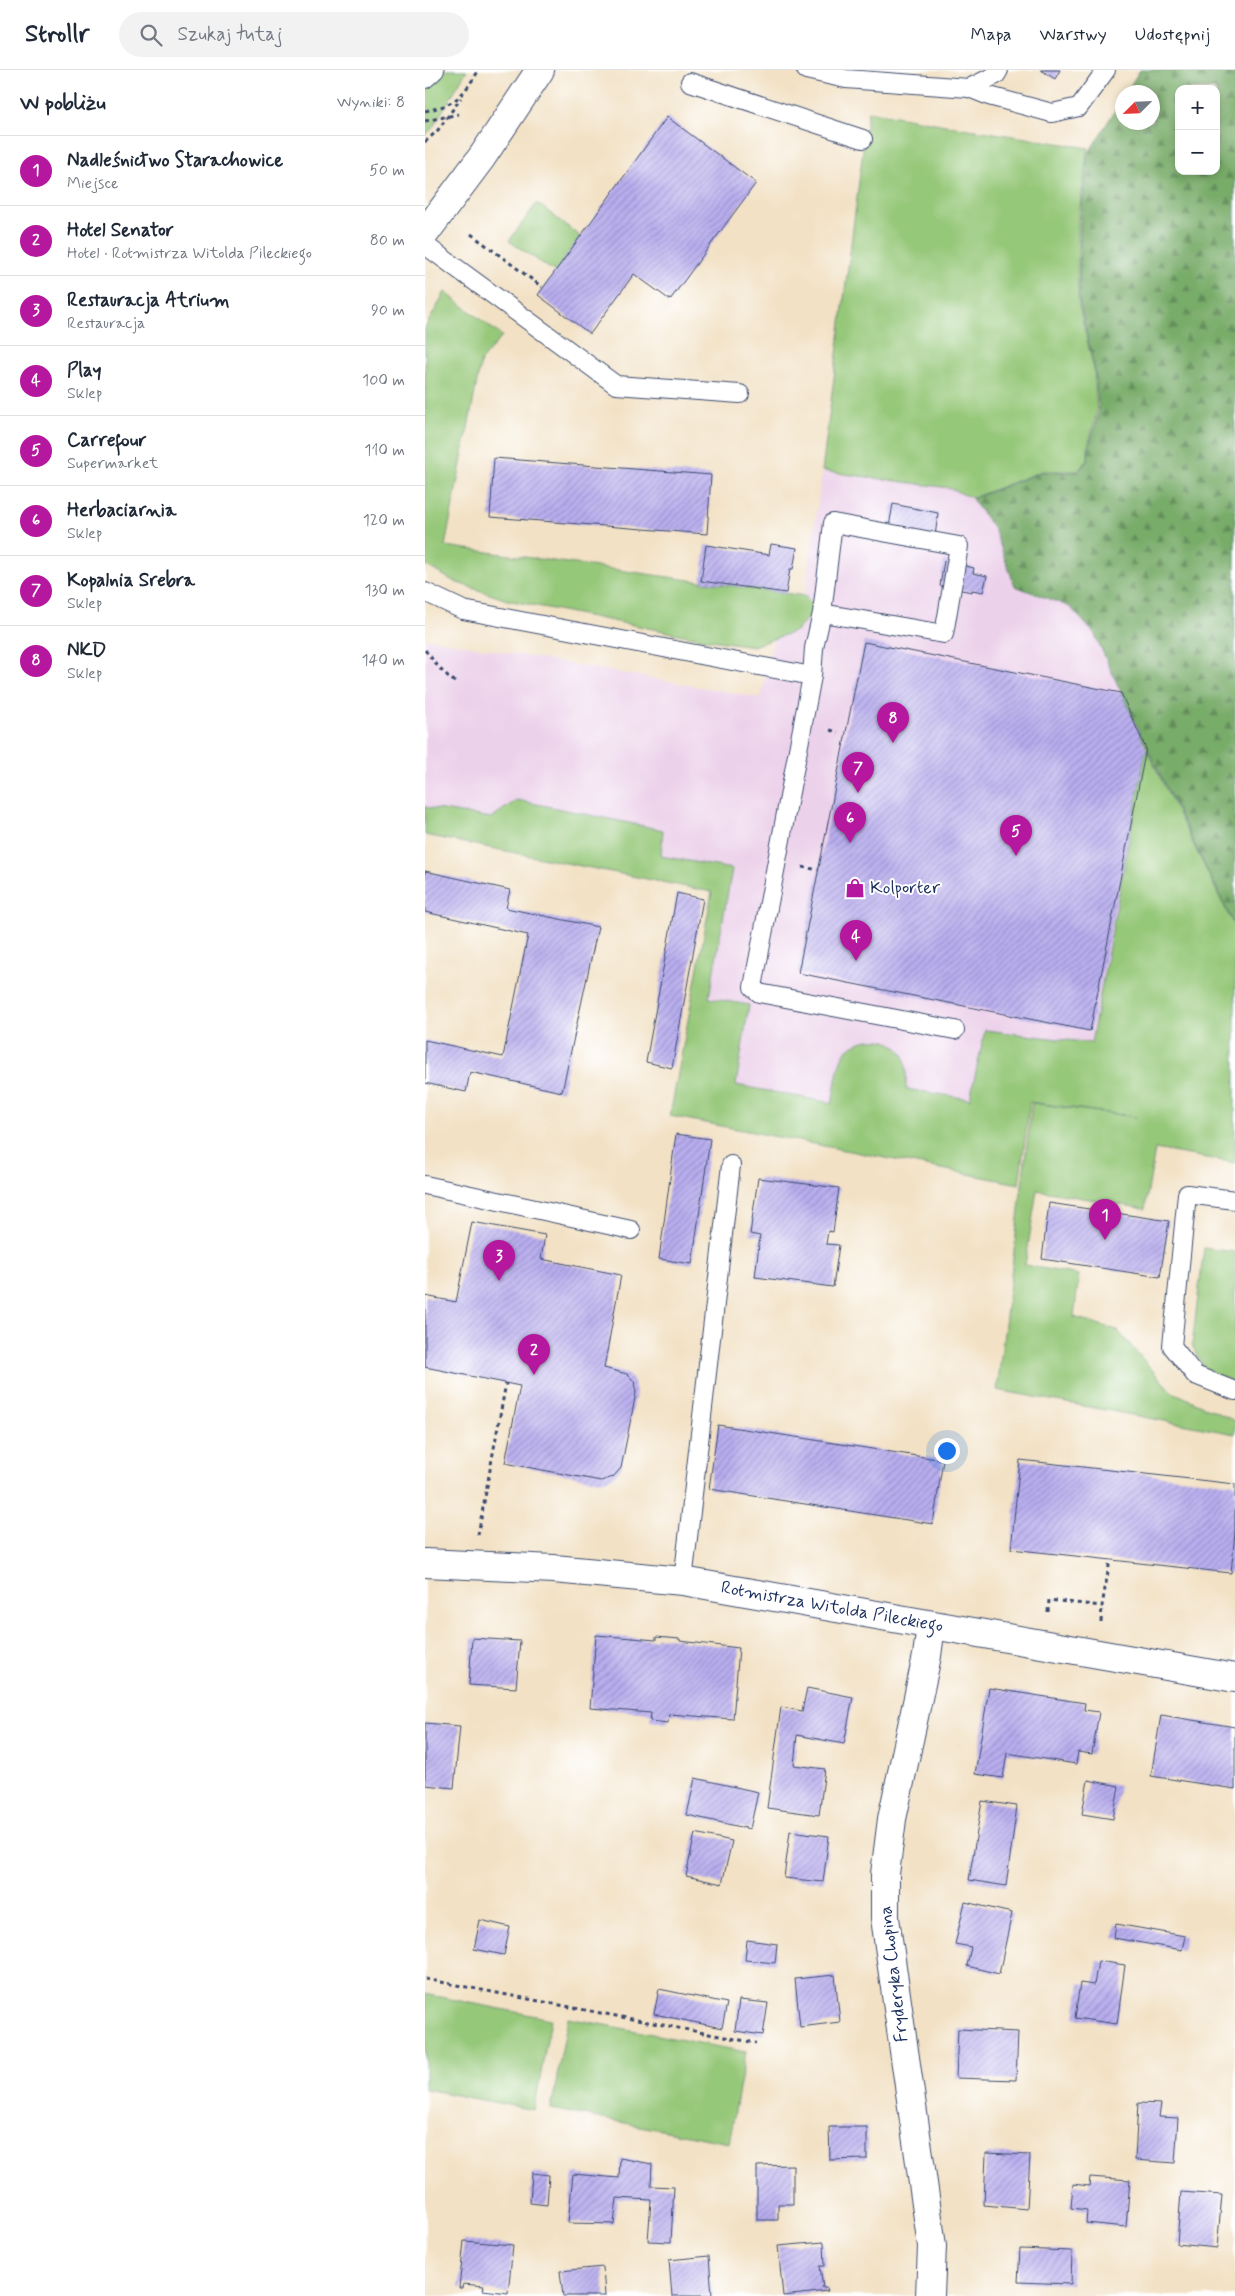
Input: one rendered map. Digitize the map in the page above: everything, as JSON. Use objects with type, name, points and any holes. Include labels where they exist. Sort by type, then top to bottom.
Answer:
[{"type":"street","points":[[425,233],[482,157],[540,70]]},
{"type":"street","name":"Rotmistrza Witolda Pileckiego","points":[[425,1564],[554,1569],[683,1581],[1235,1678]]},
{"type":"street","name":"Fryderyka Chopina","points":[[930,2296],[932,2246],[885,1918],[885,1874],[892,1819],[927,1656],[931,1625]]},
{"type":"lane","points":[[425,79],[435,70]]},
{"type":"lane","points":[[806,70],[846,80],[969,88],[989,96],[1052,113],[1079,107],[1106,70]]},
{"type":"lane","points":[[969,88],[996,75],[999,70]]},
{"type":"lane","points":[[690,82],[863,139]]},
{"type":"lane","points":[[425,245],[616,385],[740,394]]},
{"type":"lane","points":[[822,613],[944,634],[959,546],[833,524],[822,613],[814,648],[812,676],[753,987],[759,993],[955,1030]]},
{"type":"lane","points":[[425,592],[463,610],[812,676]]},
{"type":"lane","points":[[683,1581],[731,1165]]},
{"type":"lane","points":[[425,1185],[631,1230]]},
{"type":"lane","points":[[1235,1200],[1187,1194],[1172,1346],[1195,1375],[1235,1391]]},
{"type":"path","points":[[425,142],[438,130],[479,70]]},
{"type":"path","points":[[425,111],[439,108],[461,97]]},
{"type":"path","points":[[425,121],[459,114]]},
{"type":"path","points":[[471,234],[542,287]]},
{"type":"path","points":[[425,650],[440,670],[457,684]]},
{"type":"path","points":[[827,729],[838,732]]},
{"type":"path","points":[[472,1566],[506,1383]]},
{"type":"path","points":[[1101,1624],[1102,1606],[1110,1560]]},
{"type":"path","points":[[1047,1614],[1049,1600],[1102,1606]]},
{"type":"path","points":[[425,1979],[756,2043]]},
{"type":"shaded area","points":[[822,472],[949,488],[972,499],[994,529],[1015,586],[1070,607],[1094,633],[1146,749],[1235,928],[1235,1085],[1229,1131],[1030,1102],[1019,1184],[670,1116],[712,892],[425,835],[425,638],[761,698],[783,593],[805,595]]},
{"type":"green space","points":[[425,70],[467,70],[432,129],[425,135]]},
{"type":"green space","points":[[1140,70],[1235,70],[1235,927],[1142,738],[1094,633],[1070,607],[1015,586],[994,529],[972,499],[1042,472],[1078,472],[1088,460],[1089,447],[1099,412],[1095,371],[1079,299],[1080,223],[1088,154],[1115,110],[1115,130],[1160,130],[1160,85],[1130,85]]},
{"type":"green space","points":[[868,111],[1089,148],[1078,224],[1078,301],[1094,370],[1097,412],[1088,446],[1088,460],[1077,471],[1042,471],[972,498],[949,488],[822,471]]},
{"type":"green space","points":[[537,203],[580,236],[555,272],[509,241]]},
{"type":"green space","points":[[445,292],[502,336],[481,361],[445,546],[805,596],[817,608],[796,631],[753,646],[703,639],[507,600],[455,582],[425,565],[425,328]]},
{"type":"green space","points":[[1146,749],[1235,928],[1235,1163],[1155,1149],[1145,1209],[1037,1190],[1025,1265],[1079,1275],[1074,1317],[1117,1330],[1171,1391],[1235,1421],[1235,1434],[997,1390],[1032,1103],[1136,1117],[1030,1102],[1019,1184],[670,1116],[712,892],[425,835],[425,807],[491,818],[517,800],[663,830],[661,856],[732,869],[709,998],[749,1005],[736,1085],[832,1103],[838,1071],[844,1054],[849,1048],[863,1041],[880,1040],[888,1042],[901,1051],[905,1059],[906,1089],[970,1099],[985,1030],[1091,1043]]},
{"type":"green space","points":[[1204,1248],[1235,1252],[1235,1383],[1204,1368],[1192,1345]]},
{"type":"green space","points":[[425,1994],[551,2019],[534,2110],[425,2089]]},
{"type":"green space","points":[[568,2018],[746,2052],[729,2143],[551,2109]]},
{"type":"building","points":[[1041,70],[1060,70],[1055,79]]},
{"type":"building","points":[[667,117],[756,183],[670,300],[634,274],[590,334],[538,295]]},
{"type":"building","points":[[494,458],[711,475],[707,534],[490,517]]},
{"type":"building","points":[[893,504],[938,513],[934,545],[887,538]]},
{"type":"building","points":[[771,544],[797,548],[793,569],[790,569],[786,593],[701,581],[706,545],[769,555]]},
{"type":"building","points":[[944,561],[974,568],[973,573],[987,576],[983,592],[972,590],[972,592],[940,586]]},
{"type":"building","points":[[864,642],[1121,693],[1146,749],[1090,1031],[798,973]]},
{"type":"building","points":[[425,871],[510,890],[506,908],[598,927],[562,1092],[470,1072],[466,1092],[425,1083],[425,1040],[503,1057],[528,935],[425,912]]},
{"type":"building","points":[[677,893],[703,899],[672,1068],[646,1062]]},
{"type":"building","points":[[676,1134],[710,1139],[692,1264],[659,1259]]},
{"type":"building","points":[[758,1178],[839,1188],[833,1232],[828,1231],[826,1244],[839,1245],[833,1287],[755,1277],[760,1236],[750,1234]]},
{"type":"building","points":[[1049,1203],[1169,1221],[1160,1277],[1042,1259]]},
{"type":"building","points":[[472,1222],[545,1235],[541,1259],[621,1275],[604,1368],[627,1374],[634,1381],[636,1393],[621,1468],[613,1477],[601,1481],[505,1463],[520,1386],[425,1367],[425,1296],[456,1302]]},
{"type":"building","points":[[718,1425],[943,1460],[933,1524],[709,1489]]},
{"type":"building","points":[[1020,1460],[1235,1484],[1235,1533],[1231,1573],[1011,1549]]},
{"type":"building","points":[[596,1635],[656,1640],[656,1637],[680,1639],[680,1641],[739,1648],[733,1719],[669,1714],[668,1723],[650,1721],[651,1713],[590,1708]]},
{"type":"building","points":[[472,1638],[520,1641],[516,1688],[469,1685]]},
{"type":"building","points":[[807,1688],[853,1697],[844,1744],[797,1735],[794,1765],[825,1769],[819,1815],[767,1808],[781,1707],[802,1711]]},
{"type":"building","points":[[989,1688],[1085,1703],[1084,1710],[1099,1712],[1092,1754],[1078,1752],[1076,1764],[1007,1753],[1003,1778],[975,1774]]},
{"type":"building","points":[[1161,1715],[1235,1727],[1235,1789],[1151,1776]]},
{"type":"building","points":[[425,1723],[460,1726],[454,1788],[425,1785]]},
{"type":"building","points":[[695,1778],[758,1792],[750,1829],[687,1815]]},
{"type":"building","points":[[1088,1780],[1119,1786],[1113,1819],[1082,1814]]},
{"type":"building","points":[[982,1801],[1017,1806],[1006,1886],[969,1880]]},
{"type":"building","points":[[790,1831],[829,1836],[823,1882],[784,1878]]},
{"type":"building","points":[[695,1833],[732,1841],[722,1884],[686,1876]]},
{"type":"building","points":[[965,1902],[1012,1913],[999,1974],[967,1966],[971,1947],[955,1944]]},
{"type":"building","points":[[480,1920],[510,1927],[504,1955],[474,1949]]},
{"type":"building","points":[[1116,1924],[1185,1936],[1182,1950],[1114,1938]]},
{"type":"building","points":[[747,1940],[777,1944],[775,1963],[745,1960]]},
{"type":"building","points":[[1098,1961],[1125,1965],[1117,2024],[1075,2018],[1080,1983],[1094,1985]]},
{"type":"building","points":[[835,1975],[840,2022],[800,2027],[795,1979]]},
{"type":"building","points":[[659,1989],[727,2003],[722,2028],[654,2014]]},
{"type":"building","points":[[739,2000],[768,2003],[763,2035],[735,2031]]},
{"type":"building","points":[[958,2029],[1018,2032],[1016,2080],[956,2078]]},
{"type":"building","points":[[1138,2103],[1161,2104],[1159,2117],[1178,2118],[1175,2163],[1135,2160]]},
{"type":"building","points":[[829,2127],[867,2127],[867,2159],[830,2160]]},
{"type":"building","points":[[986,2153],[1030,2155],[1027,2209],[984,2205]]},
{"type":"building","points":[[620,2158],[652,2164],[651,2186],[674,2187],[671,2242],[648,2241],[651,2200],[617,2198],[614,2224],[568,2223],[573,2174],[619,2178]]},
{"type":"building","points":[[793,2165],[793,2204],[778,2204],[778,2220],[757,2220],[757,2166]]},
{"type":"building","points":[[532,2173],[549,2175],[547,2205],[530,2203]]},
{"type":"building","points":[[1090,2177],[1130,2180],[1126,2227],[1086,2223],[1087,2210],[1071,2208],[1073,2184],[1089,2186]]},
{"type":"building","points":[[1181,2192],[1222,2195],[1217,2248],[1177,2244]]},
{"type":"building","points":[[464,2241],[513,2245],[508,2293],[483,2290],[484,2286],[463,2284],[462,2288],[459,2288]]},
{"type":"building","points":[[824,2242],[825,2266],[820,2266],[823,2288],[827,2288],[828,2291],[783,2296],[778,2246]]},
{"type":"building","points":[[1020,2249],[1072,2251],[1071,2284],[1018,2282]]},
{"type":"building","points":[[709,2256],[712,2296],[672,2296],[669,2260]]},
{"type":"building","points":[[603,2267],[605,2296],[563,2296],[560,2271]]},
{"type":"place","name":"NKD","points":[[893,743]]},
{"type":"place","name":"Kopalnia Srebra","points":[[858,793]]},
{"type":"place","name":"Herbaciarnia","points":[[850,843]]},
{"type":"place","name":"Carrefour","points":[[1016,856]]},
{"type":"place","name":"Kolporter","points":[[855,888]]},
{"type":"place","name":"Play","points":[[856,961]]},
{"type":"place","name":"Nadleśnictwo Starachowice","points":[[1105,1240]]},
{"type":"place","name":"Restauracja Atrium","points":[[499,1281]]},
{"type":"place","name":"Hotel Senator","points":[[534,1375]]}]
